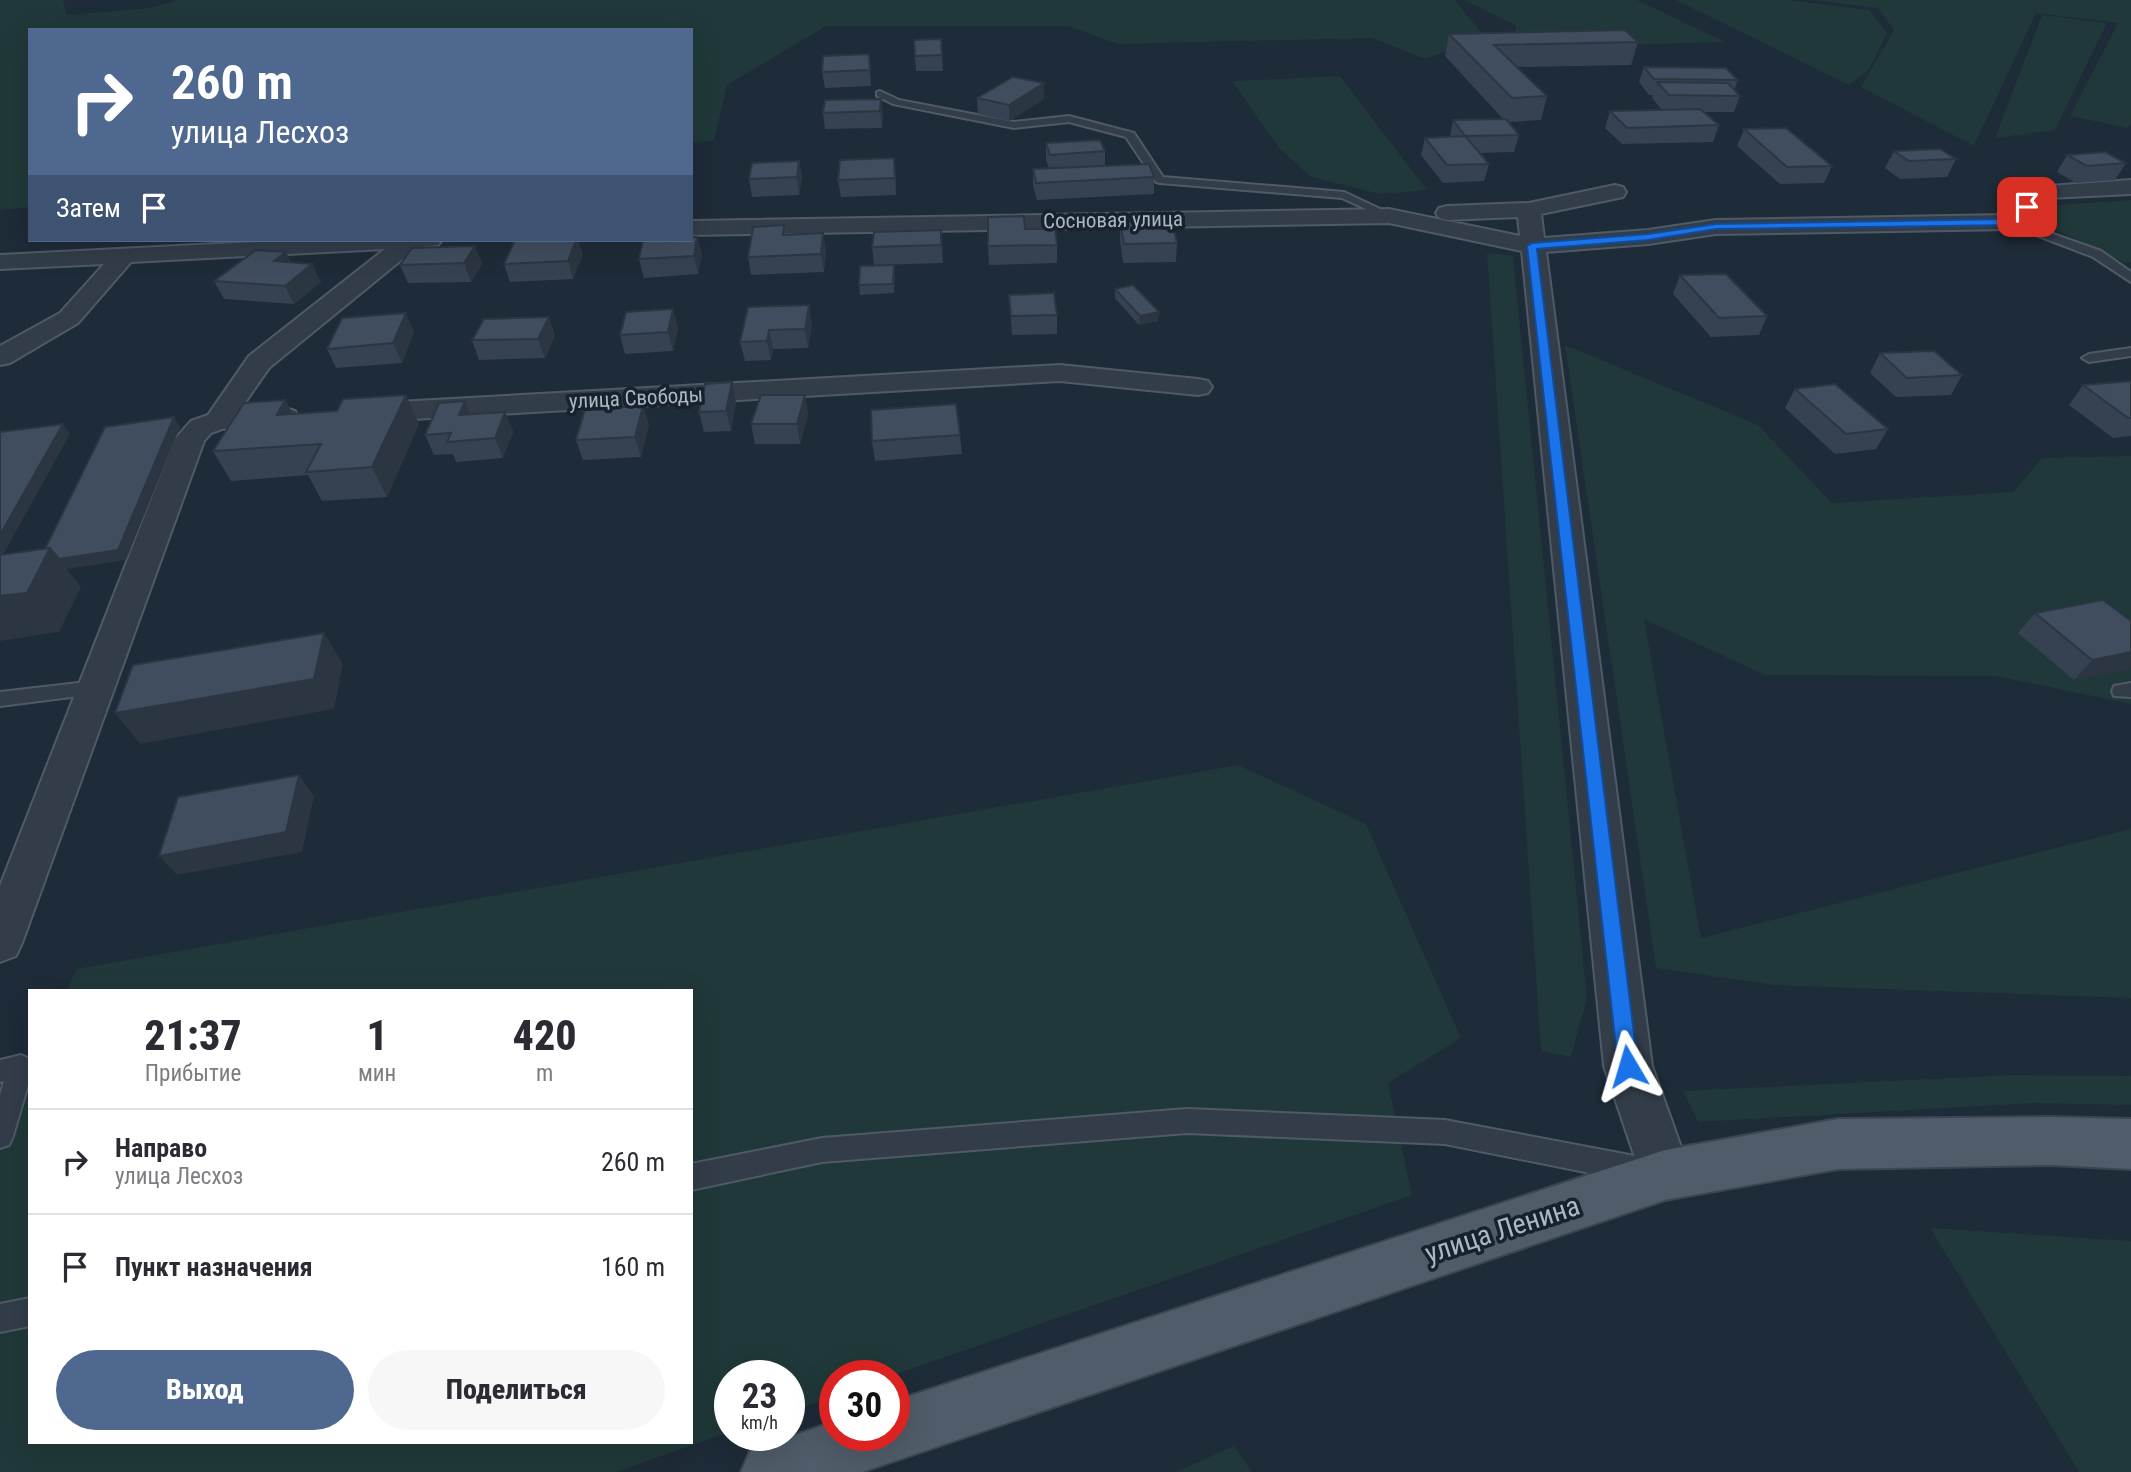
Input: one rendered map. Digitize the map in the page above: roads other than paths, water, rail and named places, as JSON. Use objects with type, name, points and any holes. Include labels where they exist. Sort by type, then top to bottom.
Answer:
[{"type":"main road","name":"улица Ленина","points":[[910,1426],[1665,1175],[1838,1144],[2051,1140],[2131,1144]]},
{"type":"main road","points":[[771,1472],[835,1451]]},
{"type":"street","points":[[1389,216],[1648,237],[1716,227],[2011,222],[2043,192],[2131,187]]},
{"type":"street","points":[[1531,228],[1615,192]]},
{"type":"street","name":"Сосновая улица","points":[[693,228],[1389,216],[1531,228]]},
{"type":"street","points":[[1531,228],[1628,1066],[1665,1175]]},
{"type":"street","points":[[0,262],[383,242]]},
{"type":"street","points":[[0,943],[190,439],[209,424],[259,362],[417,242]]},
{"type":"street","points":[[0,357],[68,318],[124,256]]},
{"type":"street","name":"улица Свободы","points":[[209,424],[1060,373],[1198,387]]},
{"type":"lane","points":[[880,94],[896,103],[1014,125],[1069,119],[1130,135],[1160,180],[1344,195],[1389,216]]},
{"type":"lane","points":[[2011,222],[2097,254],[2131,278]]},
{"type":"lane","points":[[2089,358],[2131,352]]},
{"type":"lane","points":[[0,699],[96,688]]},
{"type":"lane","points":[[0,1071],[21,1066],[0,1136]]},
{"type":"lane","points":[[693,1177],[822,1150],[1187,1121],[1445,1132],[1665,1175]]},
{"type":"lane","points":[[0,1318],[28,1312]]}]
